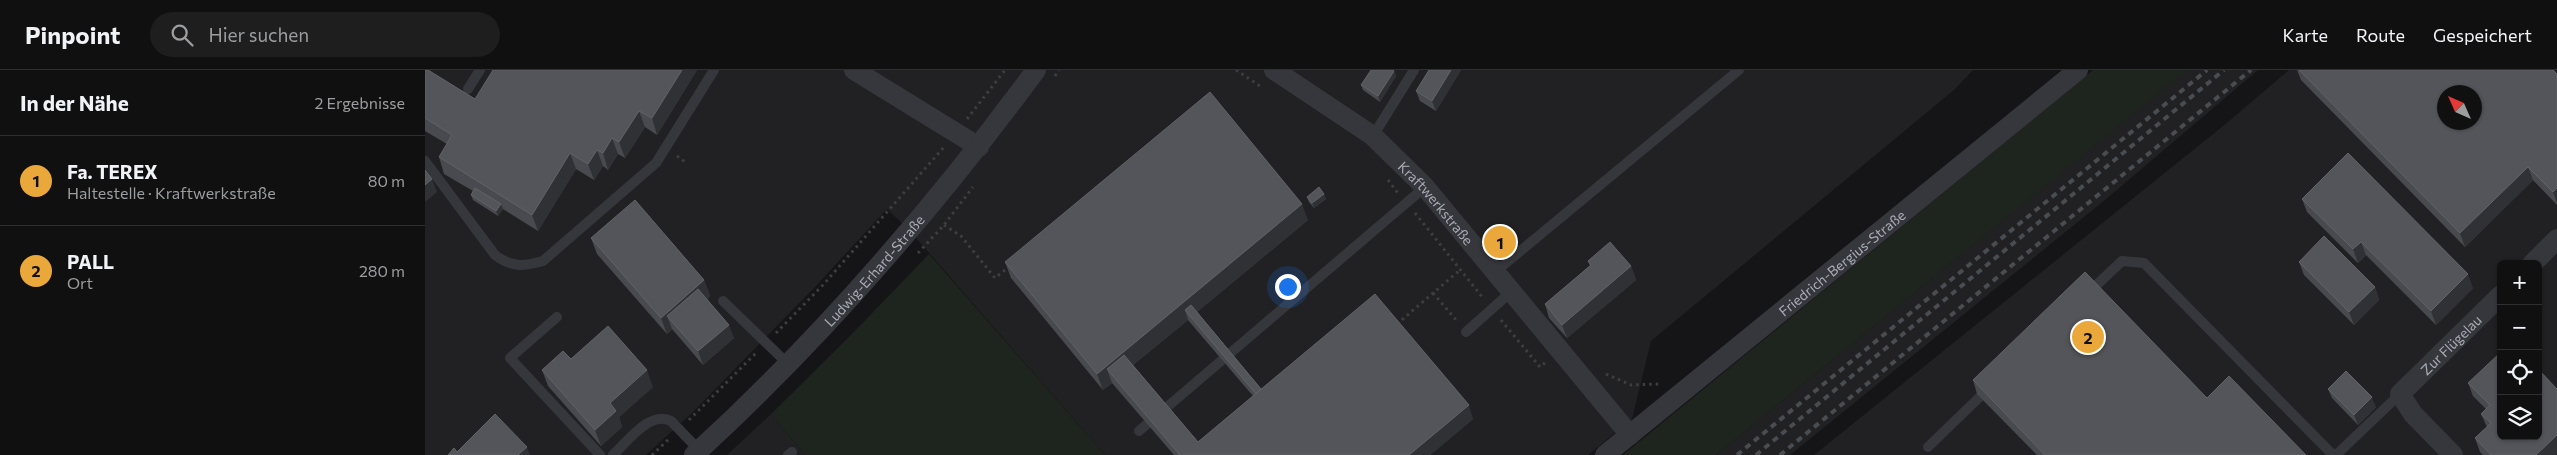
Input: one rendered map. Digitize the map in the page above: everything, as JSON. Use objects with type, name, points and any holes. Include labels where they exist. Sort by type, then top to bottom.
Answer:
[{"type":"street","points":[[854,70],[979,147]]},
{"type":"street","name":"Ludwig-Erhard-Straße","points":[[697,453],[787,363],[879,265],[979,147],[1036,70]]},
{"type":"street","name":"Kraftwerkstraße","points":[[1274,70],[1373,136],[1425,187],[1630,434]]},
{"type":"street","name":"Friedrich-Bergius-Straße","points":[[1605,455],[2078,70]]},
{"type":"street","points":[[2536,260],[2557,239]]},
{"type":"street","name":"Zur Flügelau","points":[[2400,394],[2497,299]]},
{"type":"street","points":[[2400,394],[2413,414],[2453,455]]},
{"type":"lane","points":[[468,89],[480,70]]},
{"type":"lane","points":[[425,161],[495,254],[506,264],[525,267],[543,261],[656,162],[714,70]]},
{"type":"lane","points":[[1373,136],[1414,70]]},
{"type":"lane","points":[[1495,272],[1739,70]]},
{"type":"lane","points":[[1139,431],[1425,187]]},
{"type":"lane","points":[[2079,303],[2122,261],[2144,263],[2335,455],[2400,394]]},
{"type":"lane","points":[[1466,332],[1512,291]]},
{"type":"lane","points":[[723,301],[787,363]]},
{"type":"lane","points":[[557,317],[510,358],[600,455]]},
{"type":"lane","points":[[1928,447],[2000,378]]},
{"type":"lane","points":[[613,455],[648,422],[656,418],[665,418],[680,430],[697,453]]},
{"type":"path","points":[[652,455],[680,430],[823,285],[956,133],[1005,70]]},
{"type":"path","points":[[1236,70],[1270,92]]},
{"type":"path","points":[[1382,173],[1540,367],[1561,350]]},
{"type":"path","points":[[944,225],[961,236],[995,278],[1016,261]]},
{"type":"path","points":[[1397,324],[1460,270]]},
{"type":"path","points":[[1433,293],[1466,332]]},
{"type":"path","points":[[1601,370],[1619,382],[1631,385],[1643,386],[1664,382]]},
{"type":"shaded area","points":[[425,70],[1973,70],[1954,90],[1651,341],[1632,419],[1588,455],[1105,455],[909,230],[887,209],[815,287],[691,414],[646,455],[425,455]]},
{"type":"shaded area","points":[[2093,70],[2187,70],[1716,455],[1623,455]]},
{"type":"shaded area","points":[[2186,70],[2258,70],[2105,200],[1790,455],[1716,455]]},
{"type":"shaded area","points":[[2289,70],[2557,70],[2557,455],[1814,455],[2228,122]]},
{"type":"shaded area","points":[[929,254],[1105,455],[805,455],[771,414]]},
{"type":"shaded area","points":[[771,414],[805,455],[727,455]]},
{"type":"building","points":[[425,70],[428,70],[475,99],[493,70],[682,70],[652,118],[639,111],[619,142],[612,138],[603,153],[597,150],[588,164],[570,153],[532,215],[439,157],[452,135],[425,118]]},
{"type":"building","points":[[1371,70],[1394,71],[1378,96],[1361,85]]},
{"type":"building","points":[[1429,70],[1451,70],[1432,101],[1416,91]]},
{"type":"building","points":[[2299,70],[2553,70],[2557,74],[2557,188],[2553,192],[2528,167],[2460,233]]},
{"type":"building","points":[[1210,92],[1302,204],[1097,374],[1005,262]]},
{"type":"building","points":[[2348,153],[2468,274],[2431,311],[2361,242],[2353,249],[2302,199]]},
{"type":"building","points":[[425,170],[432,179],[425,185]]},
{"type":"building","points":[[1319,187],[1324,194],[1312,203],[1307,197]]},
{"type":"building","points":[[475,188],[501,204],[496,211],[471,195]]},
{"type":"building","points":[[635,200],[704,280],[661,318],[591,238]]},
{"type":"building","points":[[2324,236],[2375,287],[2349,312],[2299,262]]},
{"type":"building","points":[[1610,242],[1631,266],[1562,325],[1545,304],[1591,265],[1588,261]]},
{"type":"building","points":[[2085,272],[2207,398],[2229,376],[2306,455],[2045,455],[1973,380]]},
{"type":"building","points":[[698,289],[729,325],[698,351],[667,316]]},
{"type":"building","points":[[1375,294],[1469,405],[1409,455],[1180,455],[1107,369],[1124,355],[1198,442]]},
{"type":"building","points":[[1191,305],[1261,389],[1256,394],[1185,310]]},
{"type":"building","points":[[608,326],[647,370],[610,403],[616,411],[595,430],[542,370],[563,351],[571,359]]},
{"type":"building","points":[[2497,356],[2497,440],[2542,440],[2542,373],[2557,389],[2557,435],[2536,455],[2491,455],[2475,438],[2491,423],[2481,414],[2490,405],[2468,383]]},
{"type":"building","points":[[2346,371],[2372,397],[2354,415],[2328,389]]},
{"type":"building","points":[[495,414],[527,447],[518,455],[448,455],[454,448],[457,452]]},
{"type":"railway","points":[[1737,455],[2207,70]]},
{"type":"railway","points":[[1756,455],[2224,70]]},
{"type":"railway","points":[[1780,455],[2251,70]]},
{"type":"place","name":"Fa. TEREX","points":[[1500,242]]},
{"type":"place","name":"PALL","points":[[2088,337]]}]
